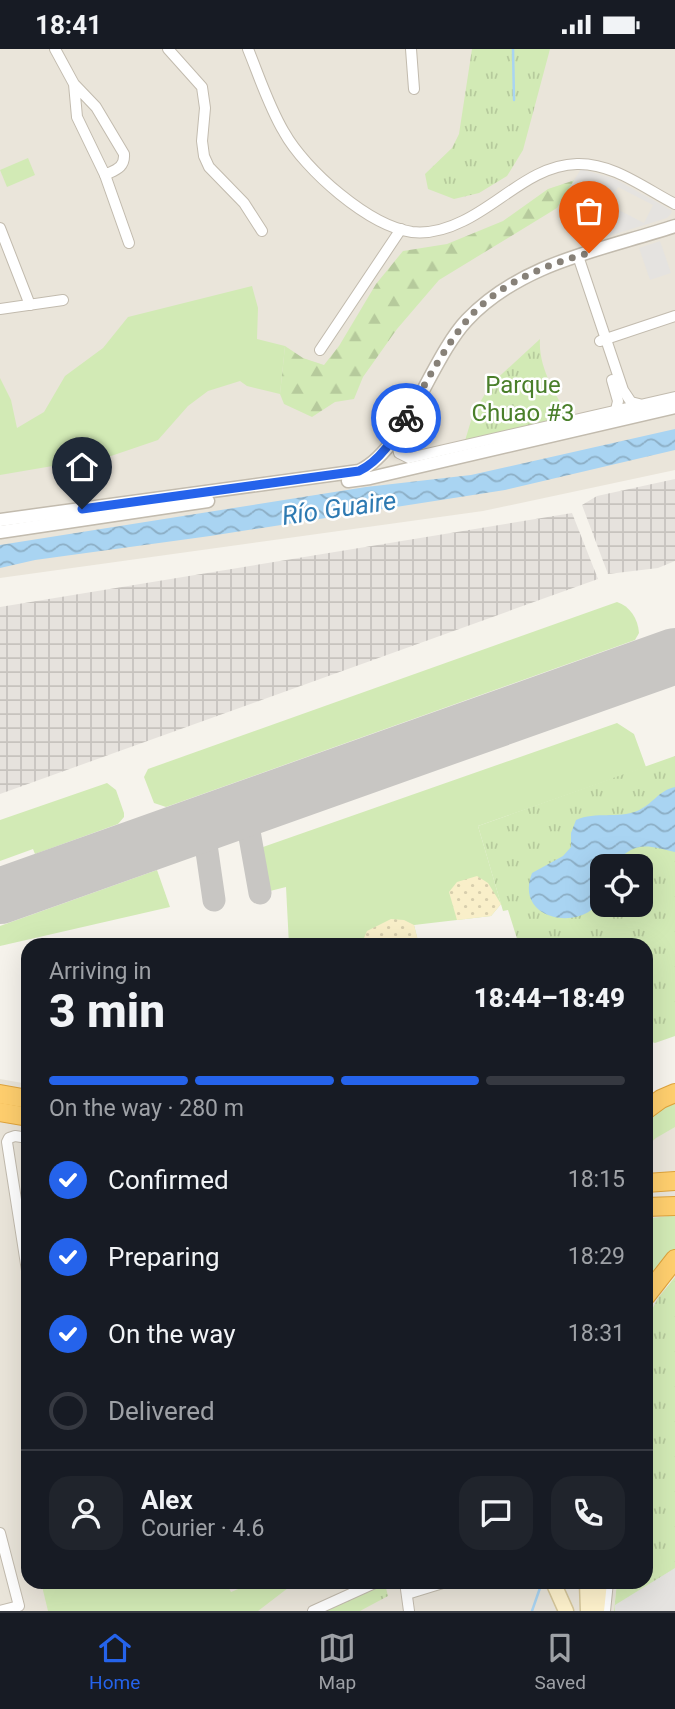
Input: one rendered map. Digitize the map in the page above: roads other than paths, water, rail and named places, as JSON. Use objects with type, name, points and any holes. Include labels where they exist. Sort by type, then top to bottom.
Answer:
[{"type":"highway","points":[[653,1100],[675,1091]]},
{"type":"highway","points":[[653,1105],[675,1091]]},
{"type":"highway","points":[[0,1094],[21,1098]]},
{"type":"highway","points":[[0,1112],[21,1116]]},
{"type":"highway","points":[[653,1183],[675,1181]]},
{"type":"highway","points":[[653,1207],[675,1206]]},
{"type":"highway","points":[[653,1287],[675,1259]]},
{"type":"main road","points":[[556,1589],[567,1611]]},
{"type":"main road","points":[[567,1589],[567,1611]]},
{"type":"main road","points":[[587,1589],[588,1611]]},
{"type":"main road","points":[[597,1611],[599,1589]]},
{"type":"street","points":[[55,49],[74,84],[96,107],[124,154],[121,167],[104,175]]},
{"type":"street","points":[[168,49],[202,87],[205,108],[202,141],[209,167],[244,203],[262,231]]},
{"type":"street","points":[[248,49],[284,132],[302,159],[327,184],[386,224],[421,232],[447,228],[473,216],[538,175],[554,168],[578,164],[620,174],[675,204]]},
{"type":"street","points":[[411,49],[414,89]]},
{"type":"street","points":[[74,84],[77,117],[104,175],[129,243]]},
{"type":"street","points":[[0,520],[359,471],[373,462],[396,434],[447,348],[473,314],[519,279],[534,271],[674,224]]},
{"type":"street","points":[[0,228],[30,305]]},
{"type":"street","points":[[320,349],[401,229]]},
{"type":"street","points":[[575,257],[617,392],[616,410]]},
{"type":"street","points":[[0,309],[63,300]]},
{"type":"street","points":[[602,340],[675,316]]},
{"type":"street","points":[[602,340],[623,390],[631,402],[640,405]]},
{"type":"street","points":[[396,434],[399,453],[410,458],[675,397]]},
{"type":"street","points":[[0,532],[370,478],[675,407]]},
{"type":"street","points":[[516,445],[564,424]]},
{"type":"street","points":[[21,1137],[9,1138],[7,1142],[21,1205]]},
{"type":"street","points":[[0,1534],[19,1606],[0,1611]]},
{"type":"street","points":[[313,1611],[362,1589]]},
{"type":"street","points":[[406,1589],[409,1611]]},
{"type":"street","points":[[407,1594],[423,1589]]},
{"type":"street","points":[[605,1611],[607,1589]]},
{"type":"water","name":"Río Guaire","points":[[675,429],[675,450],[505,490],[35,560],[0,568],[0,545],[366,487],[471,475]]},
{"type":"water","points":[[675,787],[675,852],[648,846],[634,848],[626,854],[590,854],[590,910],[584,914],[570,918],[556,917],[543,912],[533,903],[529,890],[532,873],[563,856],[571,847],[571,833],[576,820],[637,811]]},
{"type":"waterway","points":[[513,49],[514,100]]},
{"type":"waterway","points":[[532,1611],[540,1589]]},
{"type":"park label","name":"Parque Chuao #3","points":[[523,399]]}]
